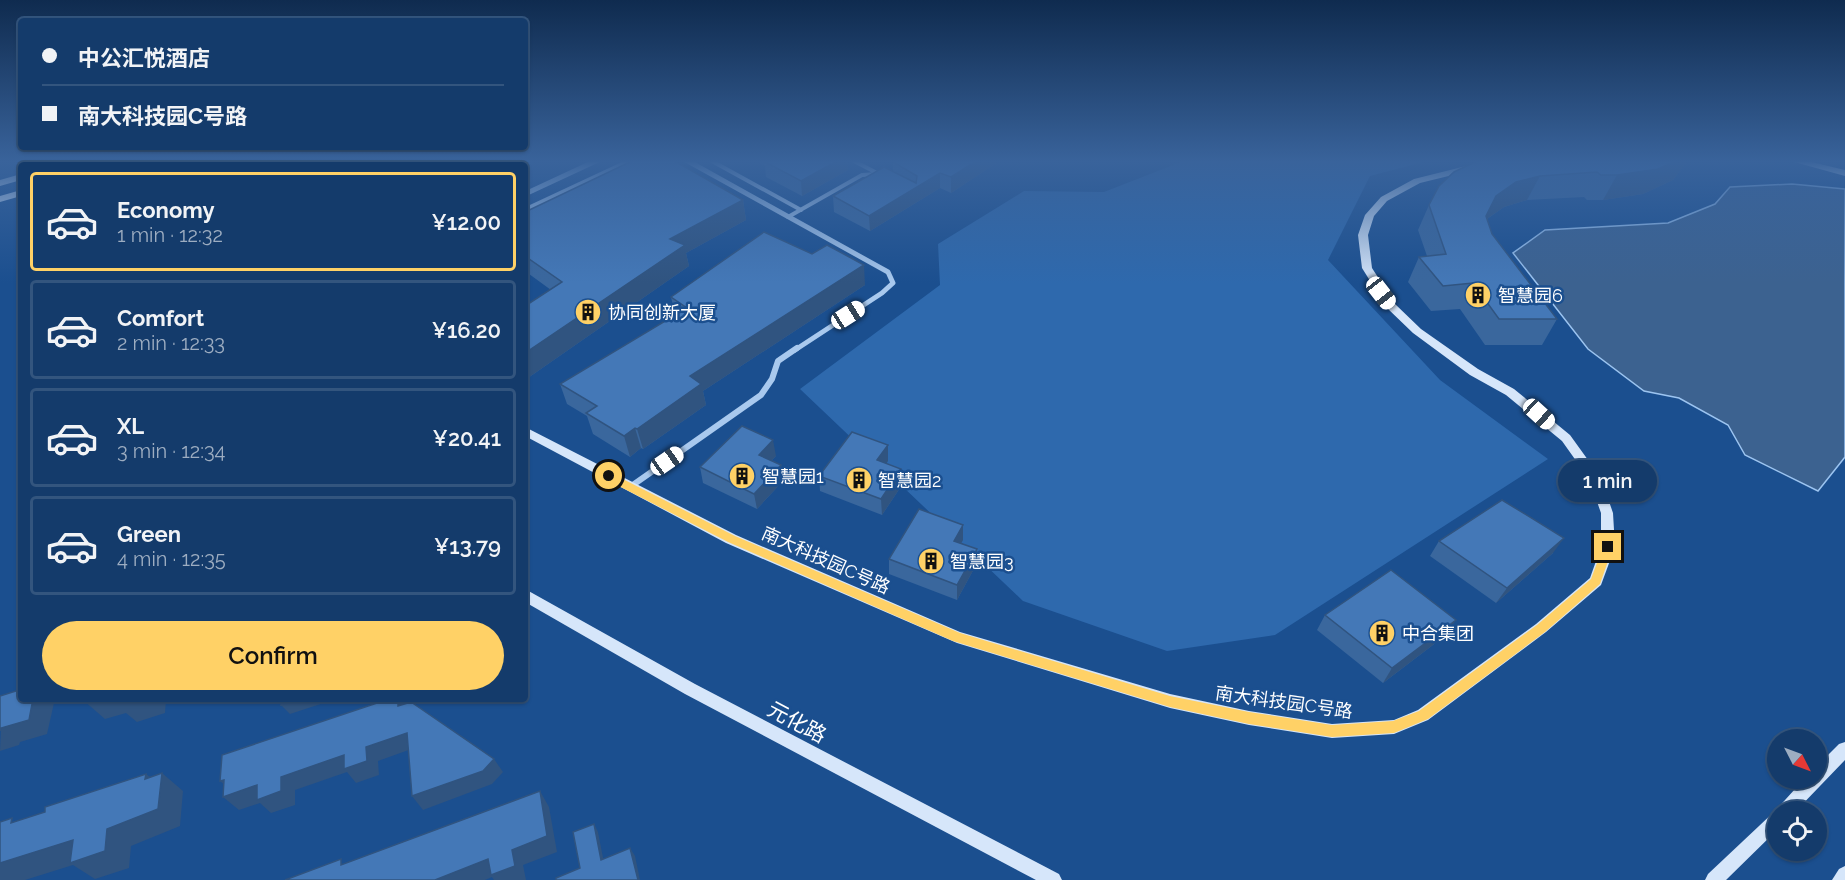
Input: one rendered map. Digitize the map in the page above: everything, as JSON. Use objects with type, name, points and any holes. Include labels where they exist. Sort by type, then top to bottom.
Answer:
[{"type":"street","points":[[528,209],[544,201]]},
{"type":"street","points":[[630,487],[761,395],[772,380],[778,361],[882,293],[893,283],[888,272],[759,201]]},
{"type":"street","name":"南大科技园C号路","points":[[528,433],[731,539],[957,637],[1170,701],[1249,718],[1332,731],[1394,727],[1423,715],[1541,628],[1596,581],[1608,547],[1607,513],[1595,478],[1566,438],[1510,392],[1474,372],[1417,331],[1391,306],[1367,268],[1363,235],[1370,215],[1382,201]]},
{"type":"street","name":"元化路","points":[[528,597],[690,689],[1053,880]]},
{"type":"street","points":[[1827,767],[1845,749]]},
{"type":"street","points":[[1794,801],[1805,789]]},
{"type":"street","points":[[1714,880],[1767,828]]},
{"type":"street","points":[[1841,880],[1845,875]]},
{"type":"lane","points":[[785,201],[801,210]]},
{"type":"lane","points":[[788,217],[817,201]]},
{"type":"shaded area","points":[[1008,201],[1357,201],[1328,260],[1440,380],[1548,459],[1275,635],[1167,651],[1023,601],[800,389],[940,285],[938,244]]},
{"type":"shaded area","points":[[1718,201],[1845,201],[1845,457],[1818,491],[1745,455],[1728,425],[1679,398],[1644,391],[1588,349],[1513,253],[1545,230],[1668,223]]},
{"type":"building","points":[[548,201],[741,201],[670,239],[685,245],[528,351],[528,304],[562,282],[528,258],[528,211]]},
{"type":"building","points":[[842,201],[894,201],[869,216]]},
{"type":"building","points":[[1431,201],[1493,201],[1486,216],[1492,234],[1557,319],[1499,319],[1473,283],[1443,286],[1419,257],[1446,254],[1429,205]]},
{"type":"building","points":[[764,232],[812,254],[827,245],[864,265],[690,376],[701,384],[624,436],[586,413],[597,406],[560,384],[687,308],[671,297]]},
{"type":"building","points":[[742,426],[773,440],[759,455],[781,465],[754,494],[700,467]]},
{"type":"building","points":[[852,432],[888,445],[877,460],[901,469],[881,499],[819,476]]},
{"type":"building","points":[[1502,500],[1564,538],[1507,588],[1439,541]]},
{"type":"building","name":"智慧园3","points":[[919,509],[963,525],[954,541],[977,549],[957,585],[889,559]]},
{"type":"building","name":"中合集团","points":[[1391,570],[1456,620],[1392,668],[1325,615]]},
{"type":"building","points":[[18,690],[18,702],[32,702],[29,720],[1,728],[0,731],[0,696]]},
{"type":"building","points":[[380,702],[398,702],[398,706],[411,702],[494,759],[483,771],[412,796],[407,733],[366,747],[367,761],[344,769],[344,755],[281,777],[281,791],[257,800],[257,785],[223,797],[224,780],[220,781],[222,755]]},
{"type":"building","points":[[162,773],[158,809],[107,829],[105,851],[70,863],[73,840],[0,863],[0,822],[12,818],[11,823],[45,812],[45,807],[146,774],[145,779]]},
{"type":"building","points":[[540,791],[547,836],[512,850],[515,866],[491,875],[488,859],[435,880],[285,880],[341,859],[341,865]]},
{"type":"building","points":[[594,824],[601,860],[630,848],[638,880],[556,880],[580,868],[573,832]]},
{"type":"place","name":"智慧园6","points":[[1478,295]]},
{"type":"place","name":"协同创新大厦","points":[[588,312]]},
{"type":"place","name":"智慧园1","points":[[742,476]]},
{"type":"place","name":"智慧园2","points":[[859,480]]},
{"type":"place","name":"智慧园3","points":[[931,561]]},
{"type":"place","name":"中合集团","points":[[1382,633]]},
{"type":"route","points":[[609,476],[731,539],[957,637],[1170,701],[1249,718],[1332,731],[1361,731],[1394,727],[1423,715],[1541,628],[1596,581],[1608,547]]}]
